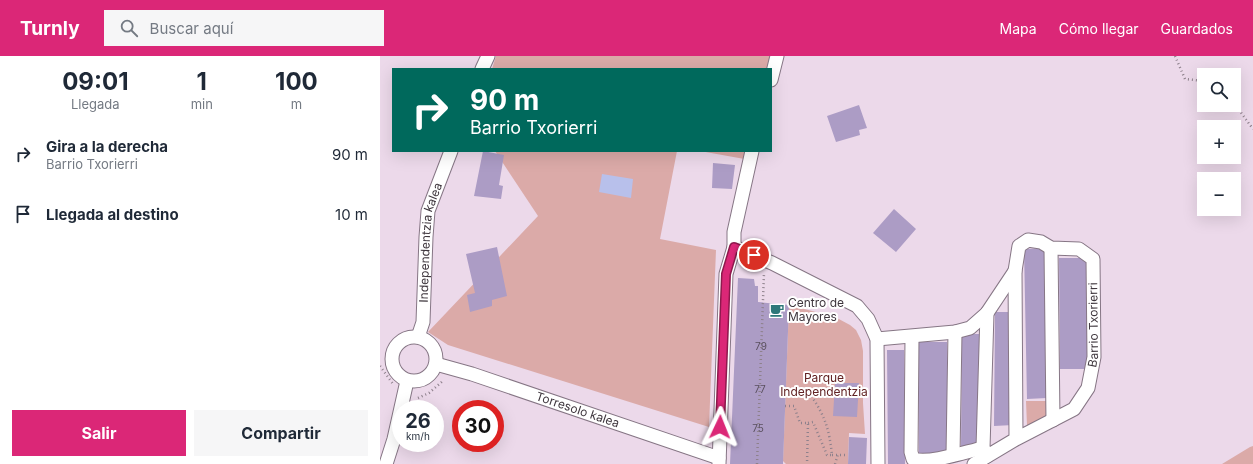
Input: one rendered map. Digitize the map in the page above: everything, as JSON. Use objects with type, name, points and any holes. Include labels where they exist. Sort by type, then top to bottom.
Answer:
[{"type":"street","points":[[482,68],[488,56]]},
{"type":"street","points":[[772,77],[778,56]]},
{"type":"street","name":"Independentzia kalea","points":[[418,337],[422,322],[428,211],[451,152]]},
{"type":"street","points":[[719,461],[726,274],[734,247],[734,232],[752,152]]},
{"type":"street","name":"Barrio Txorierri","points":[[912,337],[911,452],[913,459],[920,461],[953,455],[985,452],[1016,439],[1074,409],[1088,388],[1094,357],[1093,259],[1079,249],[1051,248],[1041,242],[1028,240],[1019,246],[1015,271],[1016,439]]},
{"type":"street","points":[[734,247],[765,260],[857,306],[868,319],[877,339],[878,464]]},
{"type":"street","points":[[1051,248],[1053,420]]},
{"type":"street","name":"Barrio Txorierri","points":[[877,339],[955,332],[970,328],[987,313],[1015,271]]},
{"type":"street","points":[[985,452],[987,313]]},
{"type":"street","points":[[953,455],[955,332]]},
{"type":"street","points":[[418,337],[430,344],[434,350],[436,364],[429,376],[423,380],[415,382],[407,381],[400,378],[386,358],[404,338],[418,337]]},
{"type":"street","name":"Torresolo kalea","points":[[436,364],[472,374],[719,461]]},
{"type":"street","points":[[386,464],[394,439],[407,381]]},
{"type":"street","name":"Barrio Txorierri","points":[[974,464],[985,452]]},
{"type":"path","points":[[1175,56],[1185,79],[1197,81]]},
{"type":"path","points":[[1241,112],[1253,129]]},
{"type":"path","points":[[757,464],[765,260]]},
{"type":"path","points":[[810,394],[824,418],[829,433],[832,455]]},
{"type":"path","points":[[785,406],[794,406],[800,422],[813,422],[827,455],[848,455]]},
{"type":"path","points":[[807,464],[808,423]]},
{"type":"path","points":[[835,464],[838,454]]},
{"type":"green space","points":[[496,56],[777,56],[771,68],[492,68]]},
{"type":"green space","points":[[496,152],[677,152],[660,239],[716,250],[709,427],[448,345],[428,332],[538,216]]},
{"type":"green space","points":[[706,152],[752,152],[750,160]]},
{"type":"green space","name":"Parque Independentzia","points":[[789,305],[835,317],[856,330],[861,340],[863,351],[863,403],[865,434],[849,433],[848,464],[786,464],[783,461]]},
{"type":"green space","points":[[1026,401],[1047,401],[1047,415],[1042,421],[1027,426]]},
{"type":"green space","points":[[1253,446],[1253,464],[1222,464],[1250,447]]},
{"type":"water","points":[[602,174],[633,179],[631,198],[599,192]]},
{"type":"building","points":[[859,105],[867,128],[859,130],[860,135],[836,142],[827,116]]},
{"type":"building","points":[[483,152],[504,155],[499,185],[503,186],[501,199],[474,196]]},
{"type":"building","points":[[713,163],[735,165],[732,189],[712,188]]},
{"type":"building","points":[[894,209],[916,229],[896,252],[873,233]]},
{"type":"building","points":[[497,247],[507,296],[492,300],[492,306],[470,312],[467,295],[475,293],[466,254]]},
{"type":"building","points":[[1046,248],[1047,398],[1027,399],[1024,249]]},
{"type":"building","points":[[1059,258],[1087,258],[1088,369],[1060,369]]},
{"type":"building","points":[[738,278],[754,279],[755,286],[758,286],[758,302],[789,305],[783,464],[730,464]]},
{"type":"building","points":[[995,312],[1013,312],[1013,425],[994,426]]},
{"type":"building","points":[[962,334],[981,334],[980,446],[961,446]]},
{"type":"building","points":[[919,342],[947,342],[948,453],[919,453]]},
{"type":"building","points":[[887,350],[904,350],[905,464],[888,464]]},
{"type":"building","points":[[835,383],[859,383],[857,417],[833,416]]},
{"type":"building","points":[[849,437],[867,438],[866,464],[848,464]]},
{"type":"place","name":"Centro de Mayores","points":[[777,310]]},
{"type":"route","points":[[720,427],[726,274],[734,247],[754,255]]}]
